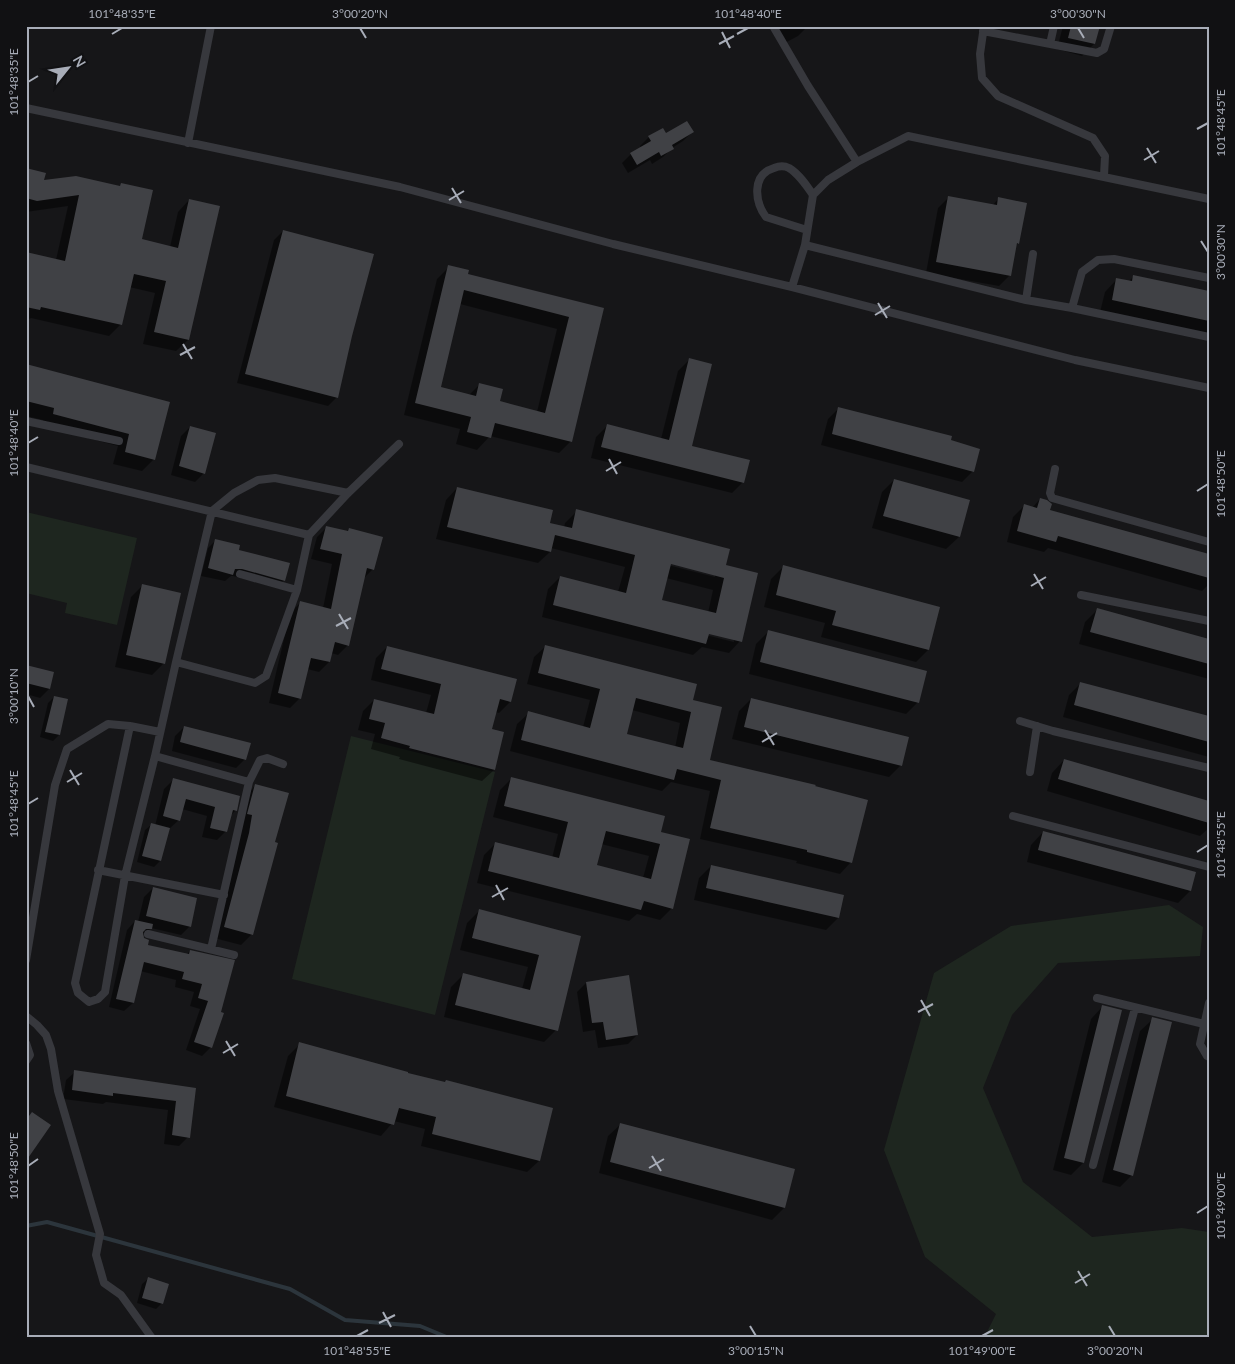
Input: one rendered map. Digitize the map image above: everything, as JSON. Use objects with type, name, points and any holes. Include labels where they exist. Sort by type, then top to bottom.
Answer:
[{"type":"lane","points":[[188,143],[211,26]]},
{"type":"lane","points":[[773,26],[856,162]]},
{"type":"lane","points":[[1050,44],[1054,26]]},
{"type":"lane","points":[[1104,176],[1105,156],[1093,138],[998,96],[982,78],[980,54],[984,29],[1097,54],[1104,49],[1111,26]]},
{"type":"lane","points":[[26,108],[400,187],[613,244],[792,287],[1075,360],[1209,388]]},
{"type":"lane","points":[[792,287],[805,245],[813,195],[828,180],[856,162],[908,136],[1209,199]]},
{"type":"lane","points":[[807,230],[766,217],[760,208],[757,197],[757,185],[762,176],[771,168],[780,166],[789,168],[813,195]]},
{"type":"lane","points":[[805,245],[1026,300],[1209,337]]},
{"type":"lane","points":[[1026,300],[1033,254]]},
{"type":"lane","points":[[1072,308],[1082,272],[1098,260],[1114,259],[1209,278]]},
{"type":"lane","points":[[26,421],[119,442]]},
{"type":"lane","points":[[176,662],[255,683],[266,676],[297,590],[309,535],[348,493],[399,444]]},
{"type":"lane","points":[[26,467],[309,535]]},
{"type":"lane","points":[[1055,469],[1050,493],[1052,498],[1209,542]]},
{"type":"lane","points":[[130,726],[75,984],[78,993],[89,1002],[98,999],[105,992],[125,876],[212,512],[234,493],[258,480],[275,478],[348,493]]},
{"type":"lane","points":[[240,574],[297,590]]},
{"type":"lane","points":[[1081,595],[1209,621]]},
{"type":"lane","points":[[1020,721],[1209,768]]},
{"type":"lane","points":[[26,960],[55,785],[67,749],[108,724],[160,732]]},
{"type":"lane","points":[[1030,772],[1037,726]]},
{"type":"lane","points":[[155,756],[249,782]]},
{"type":"lane","points":[[211,949],[249,782],[260,760],[267,758],[283,764]]},
{"type":"lane","points":[[1013,816],[1209,867]]},
{"type":"lane","points":[[98,870],[224,895]]},
{"type":"lane","points":[[148,934],[234,956]]},
{"type":"lane","points":[[1098,998],[1204,1024]]},
{"type":"lane","points":[[1209,1003],[1200,1044],[1206,1056],[1209,1057]]},
{"type":"lane","points":[[1093,1165],[1134,1008]]},
{"type":"lane","points":[[26,1016],[46,1036],[51,1049],[58,1091],[100,1234],[96,1255],[104,1283],[121,1294],[152,1338]]},
{"type":"lane","points":[[26,1044],[30,1056],[26,1061]]},
{"type":"shaded area","points":[[26,512],[137,538],[117,625],[65,613],[67,603],[26,593]]},
{"type":"shaded area","points":[[351,736],[495,772],[435,1015],[292,979]]},
{"type":"shaded area","points":[[1169,905],[1203,927],[1200,956],[1058,963],[1012,1015],[983,1088],[1023,1182],[1092,1237],[1182,1228],[1209,1232],[1209,1338],[984,1338],[996,1314],[925,1257],[884,1150],[934,973],[1011,926]]},
{"type":"building","points":[[1071,26],[1100,26],[1095,44],[1068,38]]},
{"type":"building","points":[[687,121],[694,132],[672,145],[674,149],[661,156],[659,152],[637,165],[630,153],[651,141],[648,136],[663,128],[666,133]]},
{"type":"building","points":[[26,168],[46,173],[44,180],[76,176],[120,186],[121,183],[153,190],[142,239],[178,248],[189,199],[220,206],[189,340],[154,332],[166,281],[134,274],[122,325],[41,307],[40,310],[26,307],[26,252],[65,261],[79,195],[37,201],[26,198]]},
{"type":"building","points":[[948,196],[997,205],[998,197],[1027,203],[1011,276],[936,262]]},
{"type":"building","points":[[283,230],[374,254],[338,398],[245,374]]},
{"type":"building","points":[[448,265],[469,270],[468,274],[604,308],[572,442],[495,423],[491,438],[467,432],[471,417],[415,403]],"holes":[[[464,290],[569,317],[545,413],[500,401],[503,389],[479,383],[476,396],[441,387]]]},
{"type":"building","points":[[1133,275],[1209,291],[1209,321],[1112,300],[1116,278],[1132,281]]},
{"type":"building","points":[[689,358],[712,364],[692,446],[750,460],[744,483],[601,447],[607,424],[669,440]]},
{"type":"building","points":[[26,364],[170,402],[155,460],[125,452],[129,434],[53,414],[54,408],[26,401]]},
{"type":"building","points":[[838,407],[952,436],[951,440],[980,449],[974,472],[832,434]]},
{"type":"building","points":[[190,426],[216,433],[205,474],[179,466]]},
{"type":"building","points":[[894,479],[970,500],[960,537],[883,516]]},
{"type":"building","points":[[457,487],[553,510],[550,523],[572,528],[576,509],[730,549],[726,565],[758,573],[742,642],[709,634],[706,644],[553,605],[560,576],[626,593],[635,555],[555,535],[551,552],[447,527]],"holes":[[[671,564],[724,578],[716,613],[662,600]]]},
{"type":"building","points":[[1040,498],[1052,504],[1050,510],[1209,554],[1209,578],[1058,536],[1056,542],[1017,531],[1024,504],[1037,508]]},
{"type":"building","points":[[326,526],[348,531],[349,528],[383,537],[374,570],[367,568],[349,646],[335,642],[330,662],[311,658],[301,699],[278,693],[300,601],[331,609],[342,554],[320,549]]},
{"type":"building","points":[[215,539],[240,545],[239,550],[290,563],[285,581],[242,569],[235,569],[233,575],[208,568]]},
{"type":"building","points":[[783,565],[940,607],[929,650],[832,625],[836,611],[776,595]]},
{"type":"building","points":[[142,584],[181,593],[165,664],[126,655]]},
{"type":"building","points":[[1097,608],[1209,639],[1209,664],[1090,632]]},
{"type":"building","points":[[768,630],[927,671],[919,703],[760,662]]},
{"type":"building","points":[[545,645],[697,684],[693,700],[722,707],[710,760],[816,785],[868,800],[852,863],[807,852],[807,850],[710,828],[721,780],[677,769],[674,780],[521,740],[528,711],[590,728],[600,689],[538,673]],"holes":[[[636,698],[691,712],[683,748],[627,734]]]},
{"type":"building","points":[[387,646],[517,679],[511,702],[500,699],[492,729],[504,732],[495,770],[409,748],[410,746],[381,738],[385,723],[369,719],[374,699],[434,714],[441,684],[381,669]]},
{"type":"building","points":[[26,665],[54,672],[50,689],[26,683]]},
{"type":"building","points":[[1080,682],[1209,716],[1209,742],[1074,705]]},
{"type":"building","points":[[54,696],[68,699],[60,735],[45,732]]},
{"type":"building","points":[[751,698],[909,737],[902,766],[744,727]]},
{"type":"building","points":[[184,726],[251,743],[246,760],[180,742]]},
{"type":"building","points":[[1064,759],[1209,801],[1209,823],[1058,779]]},
{"type":"building","points":[[511,777],[665,816],[661,832],[690,839],[673,909],[644,901],[641,910],[488,871],[495,842],[559,858],[568,822],[504,806]],"holes":[[[606,831],[660,844],[651,879],[597,865]]]},
{"type":"building","points":[[173,778],[240,796],[237,811],[233,810],[227,832],[210,828],[215,807],[186,799],[180,821],[163,816]]},
{"type":"building","points":[[255,784],[289,793],[275,842],[278,843],[253,935],[224,927],[249,833],[252,815],[247,814]]},
{"type":"building","points":[[151,823],[170,828],[161,861],[142,856]]},
{"type":"building","points":[[1043,831],[1196,872],[1191,891],[1038,850]]},
{"type":"building","points":[[711,865],[844,895],[839,918],[706,888]]},
{"type":"building","points":[[153,887],[197,898],[191,927],[146,916]]},
{"type":"building","points":[[479,909],[581,936],[558,1031],[455,1005],[463,973],[530,990],[539,955],[472,938]]},
{"type":"building","points":[[135,920],[153,924],[152,929],[146,929],[143,932],[144,938],[149,940],[148,945],[189,954],[190,950],[235,960],[221,1012],[224,1013],[212,1048],[194,1042],[208,1001],[198,998],[202,984],[182,979],[184,972],[144,962],[134,1003],[116,999]]},
{"type":"building","points":[[629,975],[638,1035],[606,1040],[603,1022],[592,1023],[586,982]]},
{"type":"building","points":[[1102,1005],[1122,1010],[1084,1163],[1064,1158]]},
{"type":"building","points":[[1152,1017],[1172,1022],[1133,1176],[1113,1170]]},
{"type":"building","points":[[299,1042],[408,1073],[445,1082],[446,1080],[553,1108],[540,1161],[432,1134],[436,1117],[399,1108],[394,1125],[286,1096]]},
{"type":"building","points":[[74,1070],[196,1088],[190,1138],[172,1135],[176,1101],[113,1093],[113,1096],[72,1090]]},
{"type":"building","points":[[32,1112],[51,1125],[26,1161],[26,1120]]},
{"type":"building","points":[[620,1123],[795,1169],[785,1208],[610,1162]]},
{"type":"building","points":[[148,1277],[169,1284],[163,1304],[142,1298]]},
{"type":"waterway","points":[[26,1226],[47,1222],[290,1289],[345,1320],[420,1326],[449,1338]]}]
